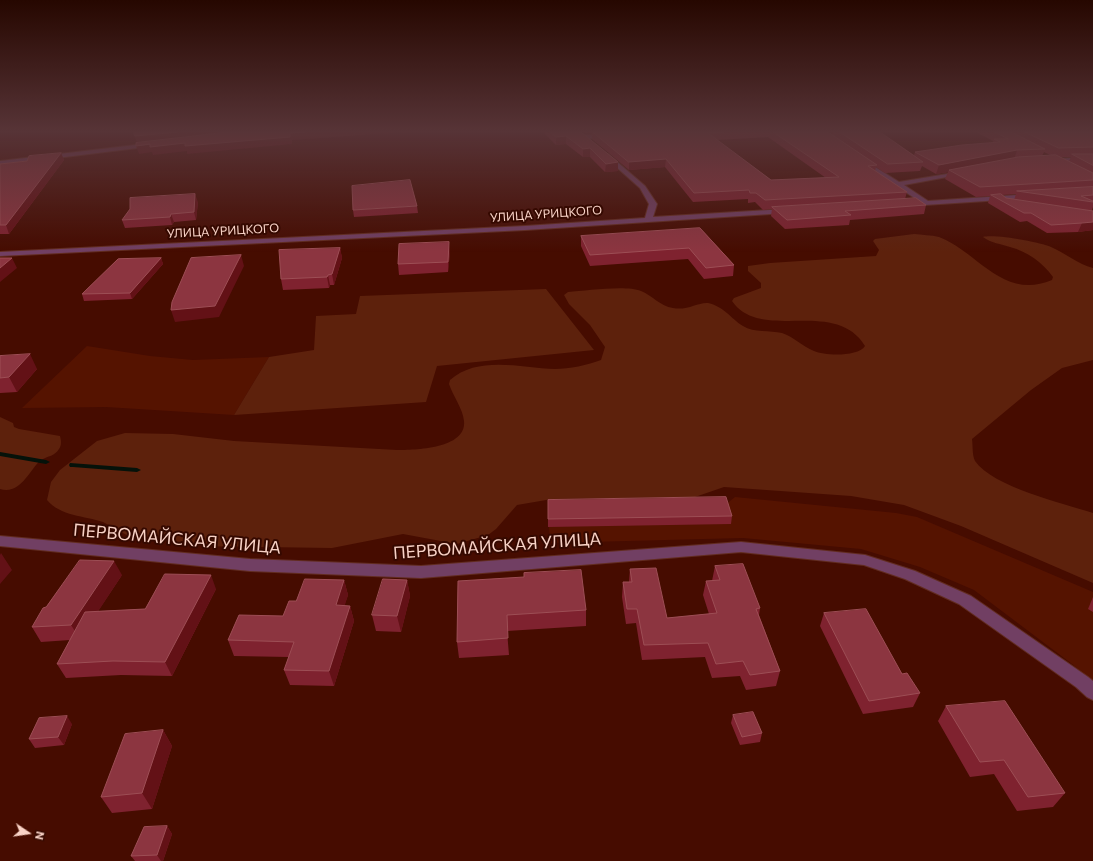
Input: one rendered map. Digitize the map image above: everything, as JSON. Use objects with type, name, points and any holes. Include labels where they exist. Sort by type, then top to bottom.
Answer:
[{"type":"street","points":[[626,172],[643,187],[653,204],[648,220]]},
{"type":"street","points":[[878,172],[887,179],[900,184],[927,203]]},
{"type":"street","points":[[900,184],[963,172]]},
{"type":"street","points":[[898,205],[1041,195]]},
{"type":"street","points":[[979,200],[1017,205]]},
{"type":"street","name":"УЛИЦА УРИЦКОГО","points":[[0,254],[526,228],[791,211]]},
{"type":"street","name":"ПЕРВОМАЙСКАЯ УЛИЦА","points":[[0,540],[250,565],[421,572],[741,547],[865,560],[910,575],[965,600],[1082,682],[1093,692]]},
{"type":"shaded area","points":[[914,234],[939,237],[953,244],[991,272],[1019,284],[1035,285],[1052,280],[1053,277],[1039,262],[1029,255],[1017,249],[993,242],[983,237],[989,236],[1007,238],[1045,245],[1093,268],[1093,360],[1062,368],[1031,390],[972,439],[975,461],[984,470],[997,479],[1029,493],[1093,513],[1093,583],[961,526],[904,505],[851,496],[724,487],[695,497],[552,499],[517,505],[496,529],[488,535],[457,544],[403,534],[332,548],[194,546],[138,538],[126,535],[103,522],[73,515],[52,505],[47,500],[51,482],[60,470],[97,441],[125,433],[173,434],[234,441],[397,450],[426,448],[449,442],[457,437],[463,430],[463,416],[449,384],[450,380],[461,372],[487,365],[515,365],[560,369],[590,364],[601,360],[605,347],[590,325],[569,304],[564,295],[568,292],[625,288],[641,291],[668,307],[678,309],[708,303],[719,307],[738,323],[747,328],[752,330],[782,333],[819,353],[833,355],[856,352],[865,346],[852,332],[836,324],[817,321],[779,321],[761,319],[745,313],[732,301],[734,298],[761,288],[761,283],[748,271],[748,266],[770,263],[876,256],[879,250],[873,241],[875,239]]},
{"type":"shaded area","points":[[546,289],[594,350],[437,366],[426,402],[234,415],[269,357],[314,350],[316,316],[356,314],[360,296]]},
{"type":"shaded area","points":[[87,346],[150,356],[193,360],[269,357],[234,415],[106,407],[22,408]]},
{"type":"shaded area","points":[[0,417],[13,423],[14,427],[19,429],[60,436],[61,441],[60,447],[55,453],[41,460],[19,485],[7,490],[0,489]]},
{"type":"shaded area","points":[[735,497],[896,513],[917,517],[1093,592],[1093,682],[1072,664],[974,590],[920,567],[861,549],[743,538],[550,543],[548,508],[725,505]]},
{"type":"building","points":[[0,172],[46,172],[6,225],[0,225]]},
{"type":"building","points":[[677,172],[761,172],[771,180],[839,177],[832,172],[877,172],[907,192],[765,200],[756,193],[750,193],[749,190],[694,193]]},
{"type":"building","points":[[953,172],[1093,173],[1093,180],[980,187]]},
{"type":"building","points":[[410,180],[417,206],[353,210],[352,186]]},
{"type":"building","points":[[1093,187],[1093,195],[1081,196],[1093,202],[1017,191]]},
{"type":"building","points":[[195,194],[194,212],[171,214],[170,217],[122,220],[130,209],[130,198]]},
{"type":"building","points":[[1001,194],[1006,198],[1093,211],[1093,222],[1051,225],[1031,213],[1024,213],[991,195]]},
{"type":"building","points":[[916,198],[926,205],[845,211],[851,215],[787,220],[772,207]]},
{"type":"building","points":[[700,228],[734,265],[706,268],[689,248],[590,255],[581,236]]},
{"type":"building","points":[[449,242],[448,262],[398,264],[399,244]]},
{"type":"building","points":[[340,248],[332,274],[328,275],[327,277],[281,279],[279,250]]},
{"type":"building","points":[[241,255],[215,306],[171,310],[172,302],[191,258]]},
{"type":"building","points":[[0,258],[12,258],[0,268]]},
{"type":"building","points":[[161,258],[130,293],[82,294],[118,259]]},
{"type":"building","points":[[30,354],[9,377],[0,378],[0,356]]},
{"type":"building","points":[[726,497],[732,516],[548,519],[548,500]]},
{"type":"building","points":[[80,560],[114,561],[71,625],[32,627],[43,608],[46,607]]},
{"type":"building","points":[[743,564],[760,608],[756,609],[780,671],[750,675],[743,661],[716,664],[708,643],[644,645],[637,609],[627,609],[623,582],[632,582],[630,569],[656,568],[667,618],[717,613],[706,581],[720,580],[715,566]]},
{"type":"building","points":[[581,570],[586,610],[507,615],[508,638],[457,642],[458,581],[524,577],[524,573]]},
{"type":"building","points":[[165,574],[211,575],[165,662],[113,661],[57,664],[85,612],[145,609]]},
{"type":"building","points":[[305,579],[344,580],[336,605],[350,606],[329,671],[284,670],[294,642],[228,640],[239,615],[283,616],[289,601],[296,601]]},
{"type":"building","points":[[383,579],[407,580],[397,616],[372,615]]},
{"type":"building","points":[[866,609],[902,674],[907,673],[920,693],[869,701],[824,613]]},
{"type":"building","points":[[1005,701],[1065,793],[1028,797],[1004,760],[980,762],[946,706]]},
{"type":"building","points":[[753,712],[762,733],[742,737],[733,715]]},
{"type":"building","points":[[67,716],[58,737],[29,739],[39,718]]},
{"type":"building","points":[[163,730],[142,793],[101,797],[125,734]]},
{"type":"building","points":[[167,826],[157,855],[131,856],[144,827]]},
{"type":"waterway","points":[[0,454],[46,462]]},
{"type":"waterway","points":[[73,465],[137,470]]}]
